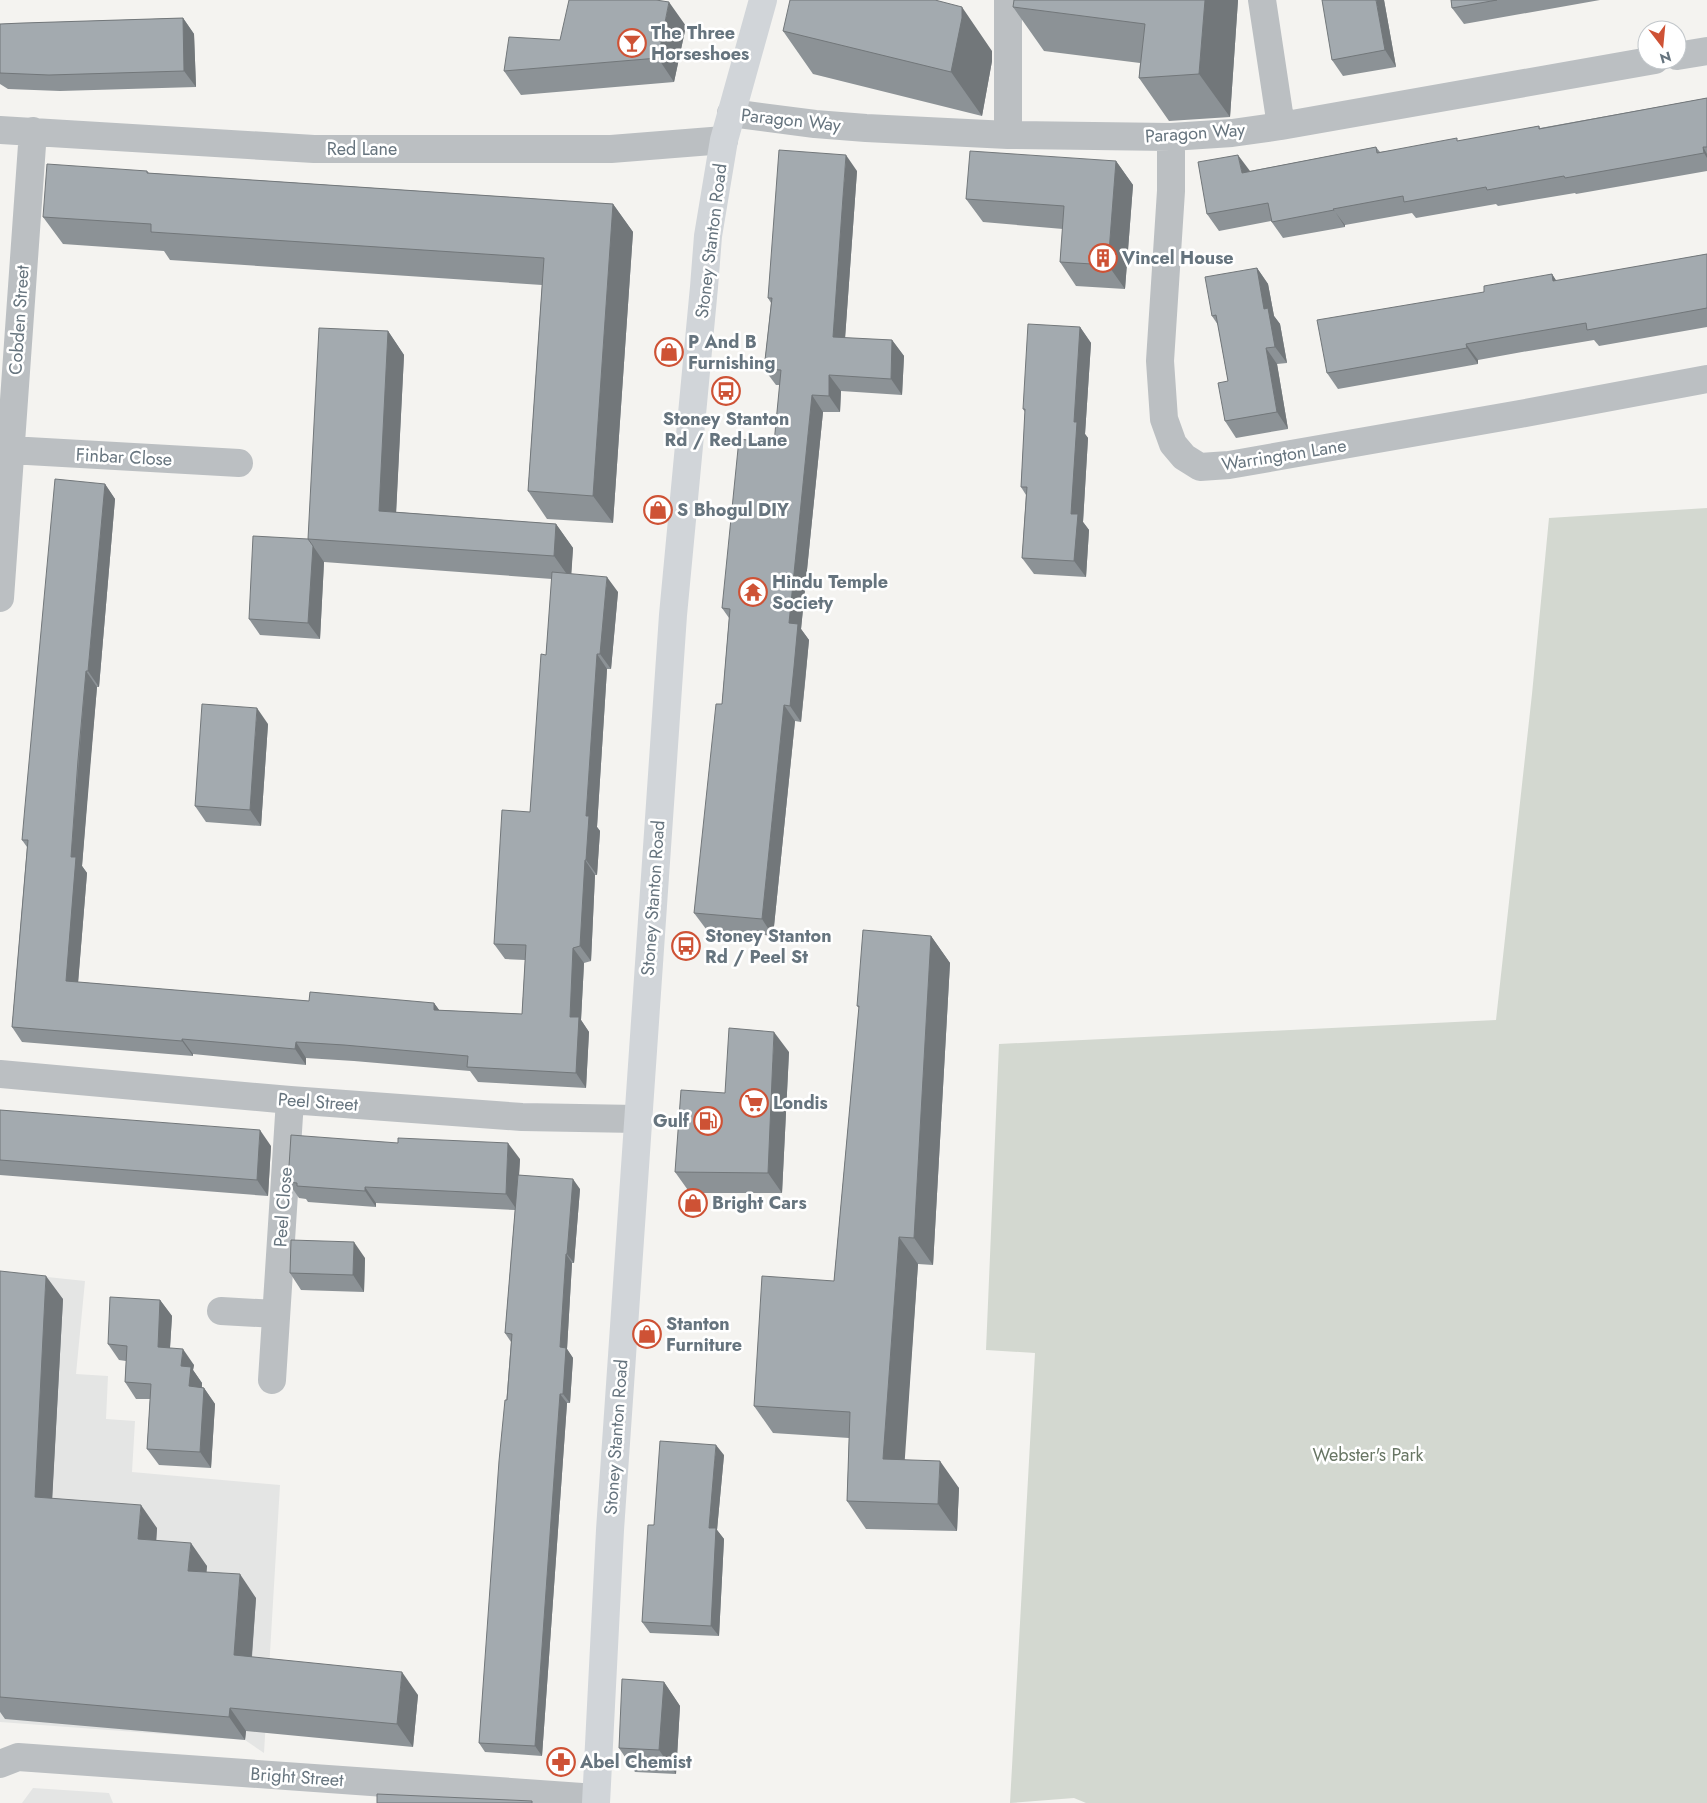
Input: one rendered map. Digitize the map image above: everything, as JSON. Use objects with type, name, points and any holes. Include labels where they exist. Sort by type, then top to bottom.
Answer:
[{"type":"main road","name":"Stoney Stanton Road","points":[[596,1800],[610,1530],[673,615],[708,236],[724,140],[763,0]]},
{"type":"street","points":[[1008,0],[1008,135]]},
{"type":"street","points":[[1262,0],[1282,126]]},
{"type":"street","points":[[1687,54],[1707,51]]},
{"type":"street","name":"Paragon Way","points":[[731,113],[815,124],[866,128],[1008,135],[1171,138],[1232,133],[1282,126],[1637,63]]},
{"type":"street","name":"Red Lane","points":[[0,130],[314,149],[611,149],[724,140]]},
{"type":"street","name":"Cobden Street","points":[[0,598],[33,131]]},
{"type":"street","name":"Warrington Lane","points":[[1171,138],[1171,191],[1160,361],[1164,418],[1173,444],[1184,457],[1200,467],[1230,465],[1707,379]]},
{"type":"street","name":"Finbar Close","points":[[10,450],[239,463]]},
{"type":"street","name":"Peel Street","points":[[0,1074],[290,1100],[522,1117],[637,1119]]},
{"type":"street","name":"Peel Close","points":[[272,1380],[290,1100]]},
{"type":"street","points":[[221,1311],[276,1314]]},
{"type":"street","name":"Bright Street","points":[[0,1764],[18,1757],[596,1800]]},
{"type":"shaded area","points":[[0,1272],[85,1281],[76,1374],[108,1376],[106,1419],[135,1421],[132,1472],[280,1485],[264,1753],[245,1740],[0,1722]]},
{"type":"shaded area","points":[[33,1788],[109,1793],[113,1803],[22,1803]]},
{"type":"green space","name":"Webster's Park","points":[[1707,508],[1707,1803],[1086,1803],[1074,1798],[1010,1803],[1035,1353],[986,1350],[999,1044],[1496,1020],[1532,694],[1549,518]]},
{"type":"building","points":[[569,0],[656,0],[669,2],[658,58],[504,71],[509,37],[560,40]]},
{"type":"building","points":[[790,0],[935,0],[962,7],[962,18],[951,72],[783,31]]},
{"type":"building","points":[[1014,0],[1205,0],[1199,74],[1139,78],[1145,24],[1013,7]]},
{"type":"building","points":[[1322,0],[1376,0],[1385,50],[1332,60]]},
{"type":"building","points":[[1451,0],[1497,0],[1452,8]]},
{"type":"building","points":[[183,18],[184,71],[49,75],[0,73],[0,24]]},
{"type":"building","points":[[1707,98],[1707,147],[1703,147],[1704,153],[1565,178],[1564,176],[1487,190],[1486,187],[1404,202],[1403,196],[1272,222],[1268,203],[1207,214],[1198,162],[1238,155],[1242,173],[1376,147],[1377,153],[1457,138],[1457,141],[1539,126],[1539,129]]},
{"type":"building","points":[[779,150],[846,155],[833,337],[892,340],[891,379],[829,375],[829,396],[812,395],[789,623],[798,624],[794,667],[790,706],[784,705],[762,919],[694,913],[716,704],[722,704],[730,609],[722,608],[739,439],[774,443],[781,370],[764,369],[772,298],[768,298]]},
{"type":"building","points":[[970,151],[1116,161],[1108,265],[1060,262],[1064,206],[966,199]]},
{"type":"building","points":[[47,164],[147,171],[147,173],[613,204],[593,496],[528,491],[544,258],[151,232],[151,224],[43,217]]},
{"type":"building","points":[[1707,254],[1707,308],[1587,330],[1586,323],[1466,344],[1467,348],[1327,373],[1317,320],[1484,292],[1484,286],[1552,274],[1553,281]]},
{"type":"building","points":[[1257,268],[1264,309],[1268,308],[1275,347],[1266,348],[1277,412],[1225,421],[1218,383],[1228,381],[1216,315],[1212,316],[1205,277]]},
{"type":"building","points":[[1028,324],[1080,327],[1074,422],[1077,422],[1071,514],[1078,514],[1074,561],[1022,558],[1027,487],[1021,487]]},
{"type":"building","points":[[319,328],[388,331],[379,511],[556,524],[554,556],[308,539]]},
{"type":"building","points":[[55,479],[105,484],[78,760],[71,857],[76,857],[66,981],[309,1001],[310,992],[434,1003],[434,1010],[522,1014],[526,945],[494,944],[502,810],[530,812],[541,654],[546,655],[552,572],[607,577],[600,654],[597,654],[586,816],[589,816],[580,946],[573,948],[570,1017],[579,1017],[576,1073],[467,1067],[468,1056],[344,1045],[296,1042],[295,1049],[12,1027],[28,840],[22,840]]},
{"type":"building","points":[[253,536],[308,539],[313,546],[308,623],[249,619]]},
{"type":"building","points":[[202,704],[257,708],[250,810],[195,806]]},
{"type":"building","points":[[863,930],[931,936],[914,1238],[899,1237],[883,1459],[940,1461],[938,1504],[847,1501],[850,1412],[754,1406],[762,1276],[834,1281],[859,1006],[857,1006]]},
{"type":"building","points":[[729,1028],[774,1032],[768,1173],[675,1172],[681,1090],[725,1093]]},
{"type":"building","points":[[0,1110],[260,1130],[257,1180],[0,1160]]},
{"type":"building","points":[[291,1135],[398,1143],[398,1138],[508,1143],[506,1194],[365,1187],[365,1191],[297,1186],[297,1183],[288,1182]]},
{"type":"building","points":[[518,1175],[573,1179],[560,1347],[566,1348],[563,1394],[560,1394],[535,1746],[479,1743],[499,1461],[505,1400],[507,1400],[512,1334],[505,1333]]},
{"type":"building","points":[[291,1240],[354,1242],[353,1275],[290,1273]]},
{"type":"building","points":[[0,1271],[46,1276],[35,1497],[141,1505],[138,1539],[191,1543],[188,1571],[240,1574],[234,1655],[402,1672],[397,1724],[230,1708],[229,1717],[0,1697]]},
{"type":"building","points":[[110,1297],[160,1300],[158,1347],[183,1349],[181,1366],[191,1367],[189,1386],[204,1388],[200,1452],[147,1449],[151,1384],[125,1382],[127,1346],[108,1344]]},
{"type":"building","points":[[660,1441],[716,1445],[709,1528],[716,1528],[711,1626],[642,1622],[648,1525],[654,1525]]},
{"type":"building","points":[[622,1679],[664,1682],[659,1750],[619,1748]]},
{"type":"building","points":[[377,1794],[532,1801],[532,1803],[377,1803]]},
{"type":"place","name":"The Three Horseshoes","points":[[632,43]]},
{"type":"place","name":"Vincel House","points":[[1103,258]]},
{"type":"place","name":"P And B Furnishing","points":[[669,352]]},
{"type":"place","name":"Stoney Stanton Rd / Red Lane","points":[[726,391]]},
{"type":"place","name":"S Bhogul DIY","points":[[658,510]]},
{"type":"place","name":"Hindu Temple Society","points":[[753,592]]},
{"type":"place","name":"Stoney Stanton Rd / Peel St","points":[[686,946]]},
{"type":"place","name":"Londis","points":[[754,1103]]},
{"type":"place","name":"Gulf","points":[[708,1121]]},
{"type":"place","name":"Bright Cars","points":[[693,1203]]},
{"type":"place","name":"Stanton Furniture","points":[[647,1334]]},
{"type":"place","name":"Abel Chemist","points":[[561,1762]]}]
